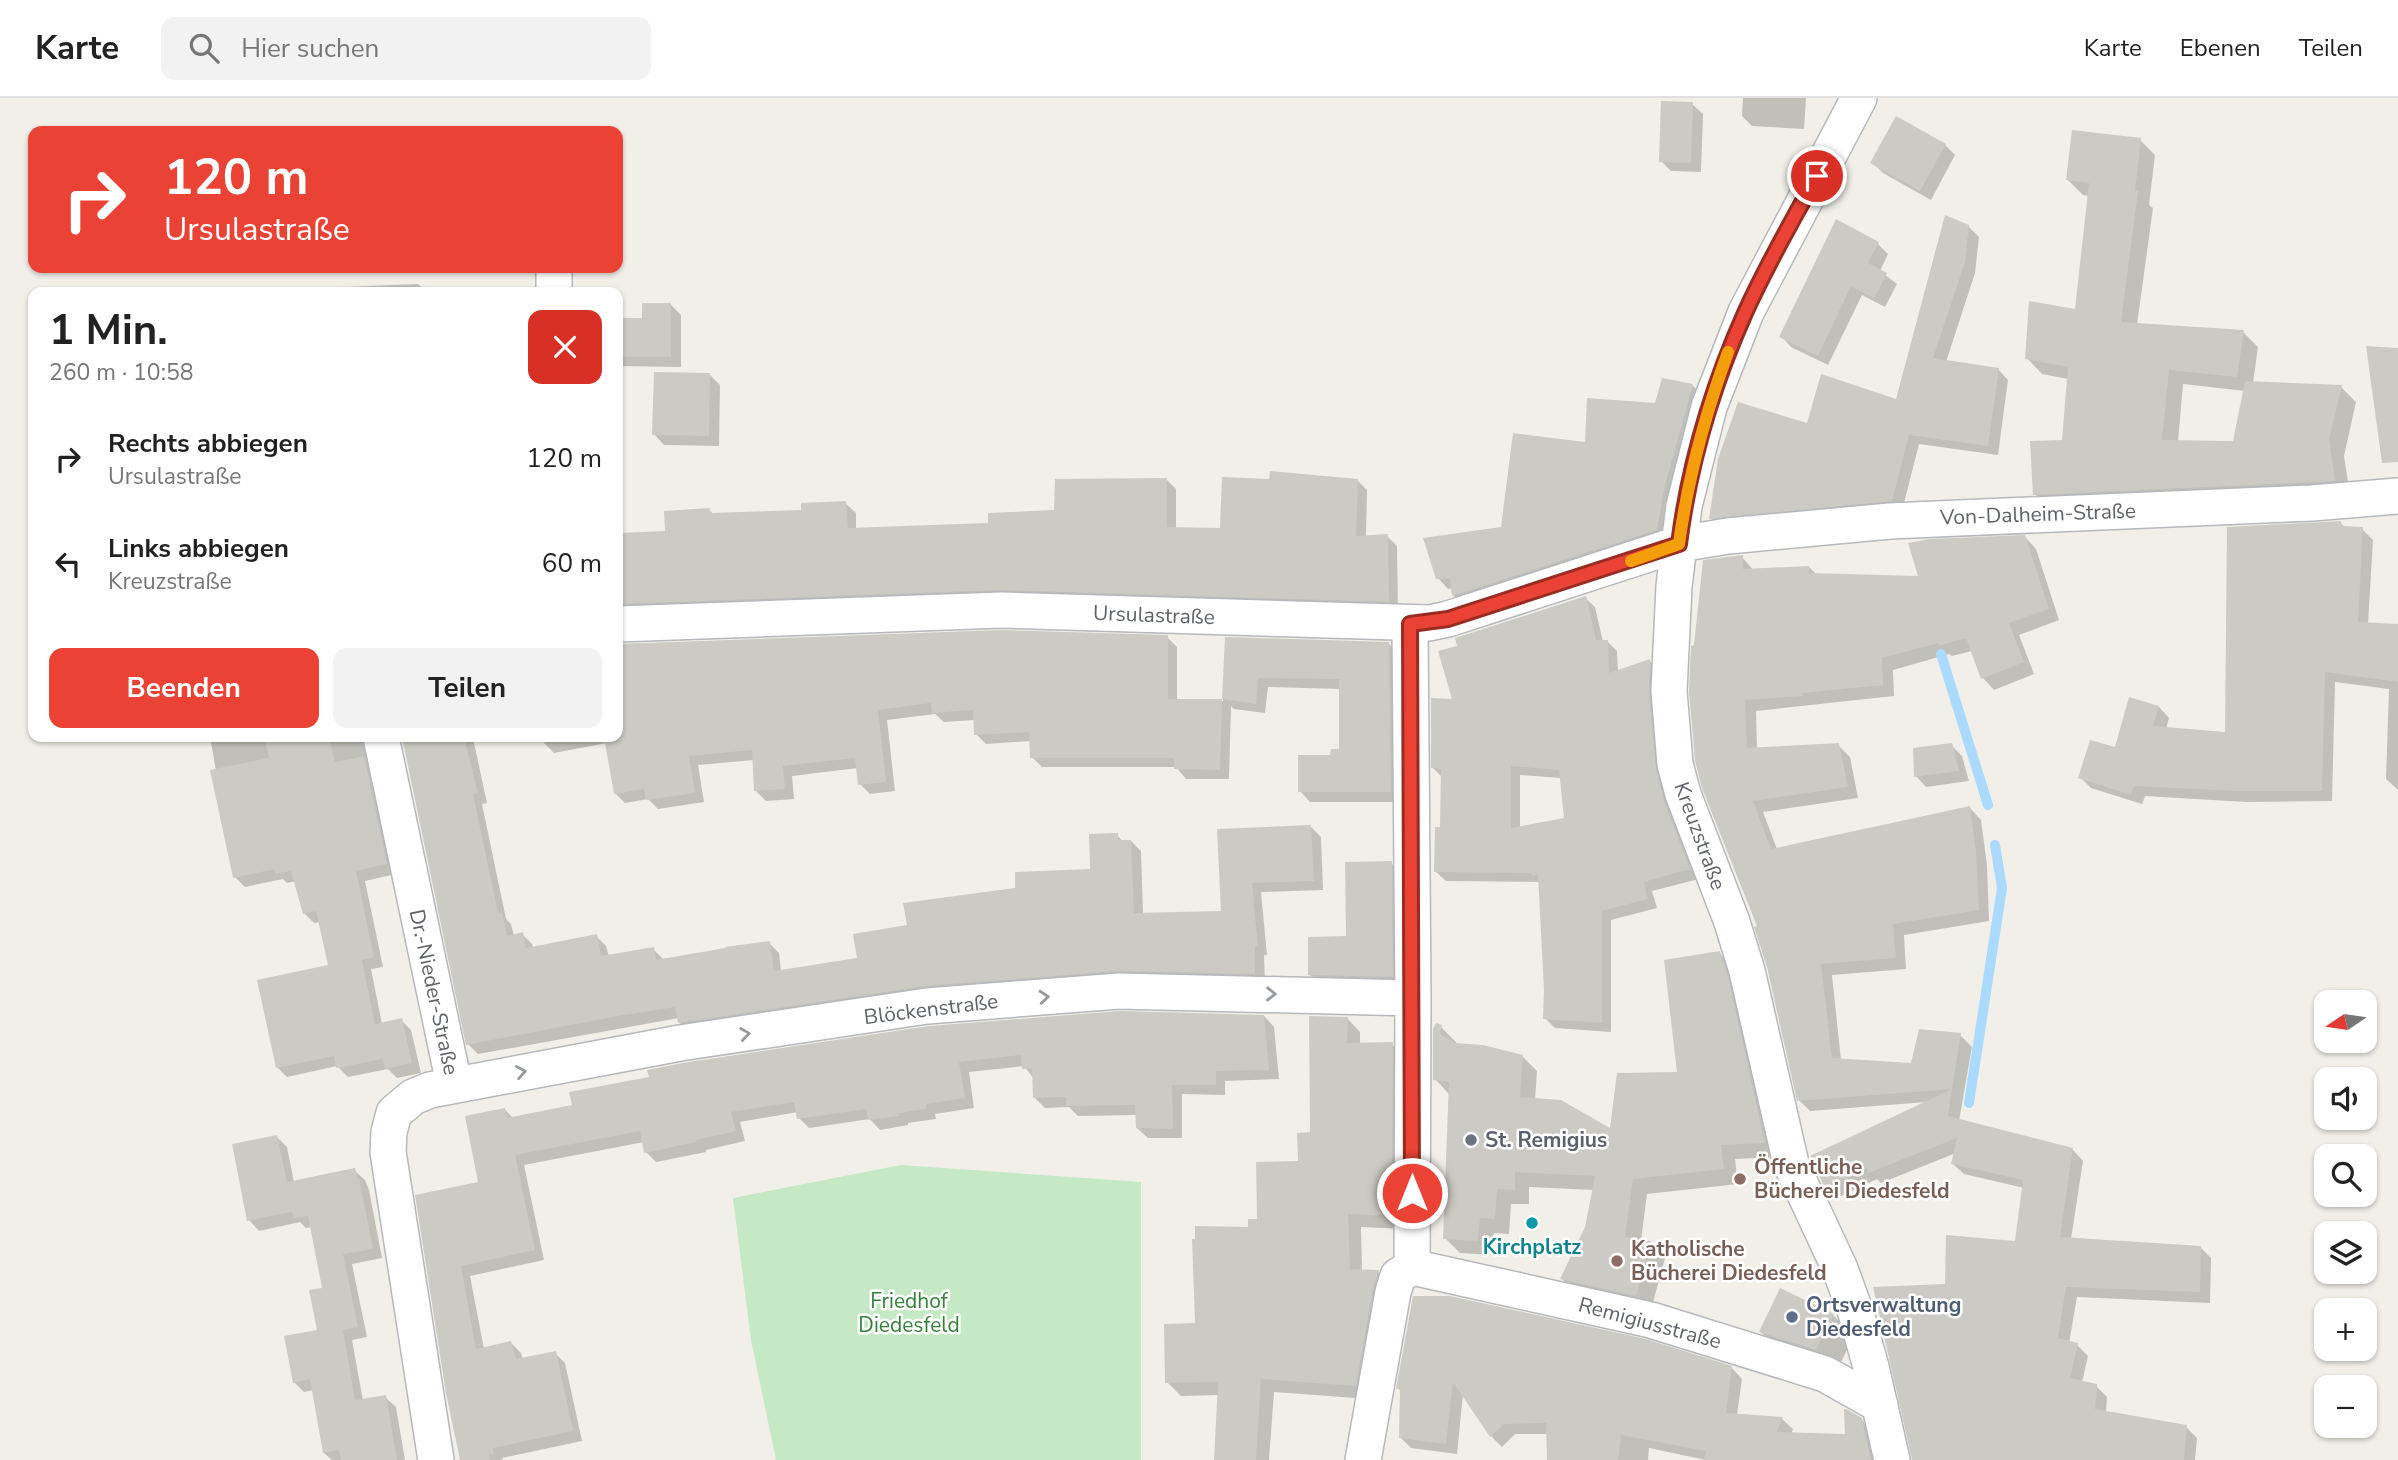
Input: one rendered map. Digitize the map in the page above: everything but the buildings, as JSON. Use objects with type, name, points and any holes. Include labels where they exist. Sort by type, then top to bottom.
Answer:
[{"type":"street","name":"Kreuzstraße","points":[[1859,98],[1746,312],[1709,407],[1684,506],[1674,586],[1671,727],[1675,764],[1683,794],[1732,922],[1747,971],[1791,1164],[1840,1269],[1856,1313],[1892,1460]]},
{"type":"street","name":"Von-Dalheim-Straße","points":[[1679,544],[1728,536],[1890,521],[2312,503],[2398,496]]},
{"type":"street","name":"Ursulastraße","points":[[623,624],[1001,610],[1410,624],[1448,619],[1679,544]]},
{"type":"street","points":[[1363,1460],[1393,1292],[1398,1276],[1412,1267],[1410,624]]},
{"type":"street","name":"Dr.-Nieder-Straße","points":[[382,742],[454,1084],[413,1097],[394,1113],[388,1152],[436,1460]]},
{"type":"street","name":"Blöckenstraße","points":[[454,1084],[680,1043],[926,1006],[1119,991],[1413,998]]},
{"type":"street","name":"Remigiusstraße","points":[[1412,1267],[1651,1320],[1825,1374],[1880,1405]]},
{"type":"green space","name":"Friedhof Diedesfeld","points":[[901,1165],[1141,1182],[1141,1460],[776,1460],[751,1340],[733,1198]]},
{"type":"waterway","points":[[1941,654],[1988,805]]},
{"type":"waterway","points":[[1969,1103],[2002,888],[1995,845]]},
{"type":"slow traffic","points":[[1631,561],[1679,544],[1684,506],[1696,455],[1728,352]]},
{"type":"place","name":"St. Remigius","points":[[1471,1140]]},
{"type":"place","name":"Öffentliche Bücherei Diedesfeld","points":[[1740,1179]]},
{"type":"place","name":"Kirchplatz","points":[[1532,1223]]},
{"type":"place","name":"Katholische Bücherei Diedesfeld","points":[[1617,1261]]},
{"type":"place","name":"Ortsverwaltung Diedesfeld","points":[[1792,1317]]},
{"type":"route","points":[[1412,1193],[1410,624],[1448,619],[1679,544],[1684,506],[1696,455],[1709,407],[1728,354],[1746,312],[1817,176]]}]
